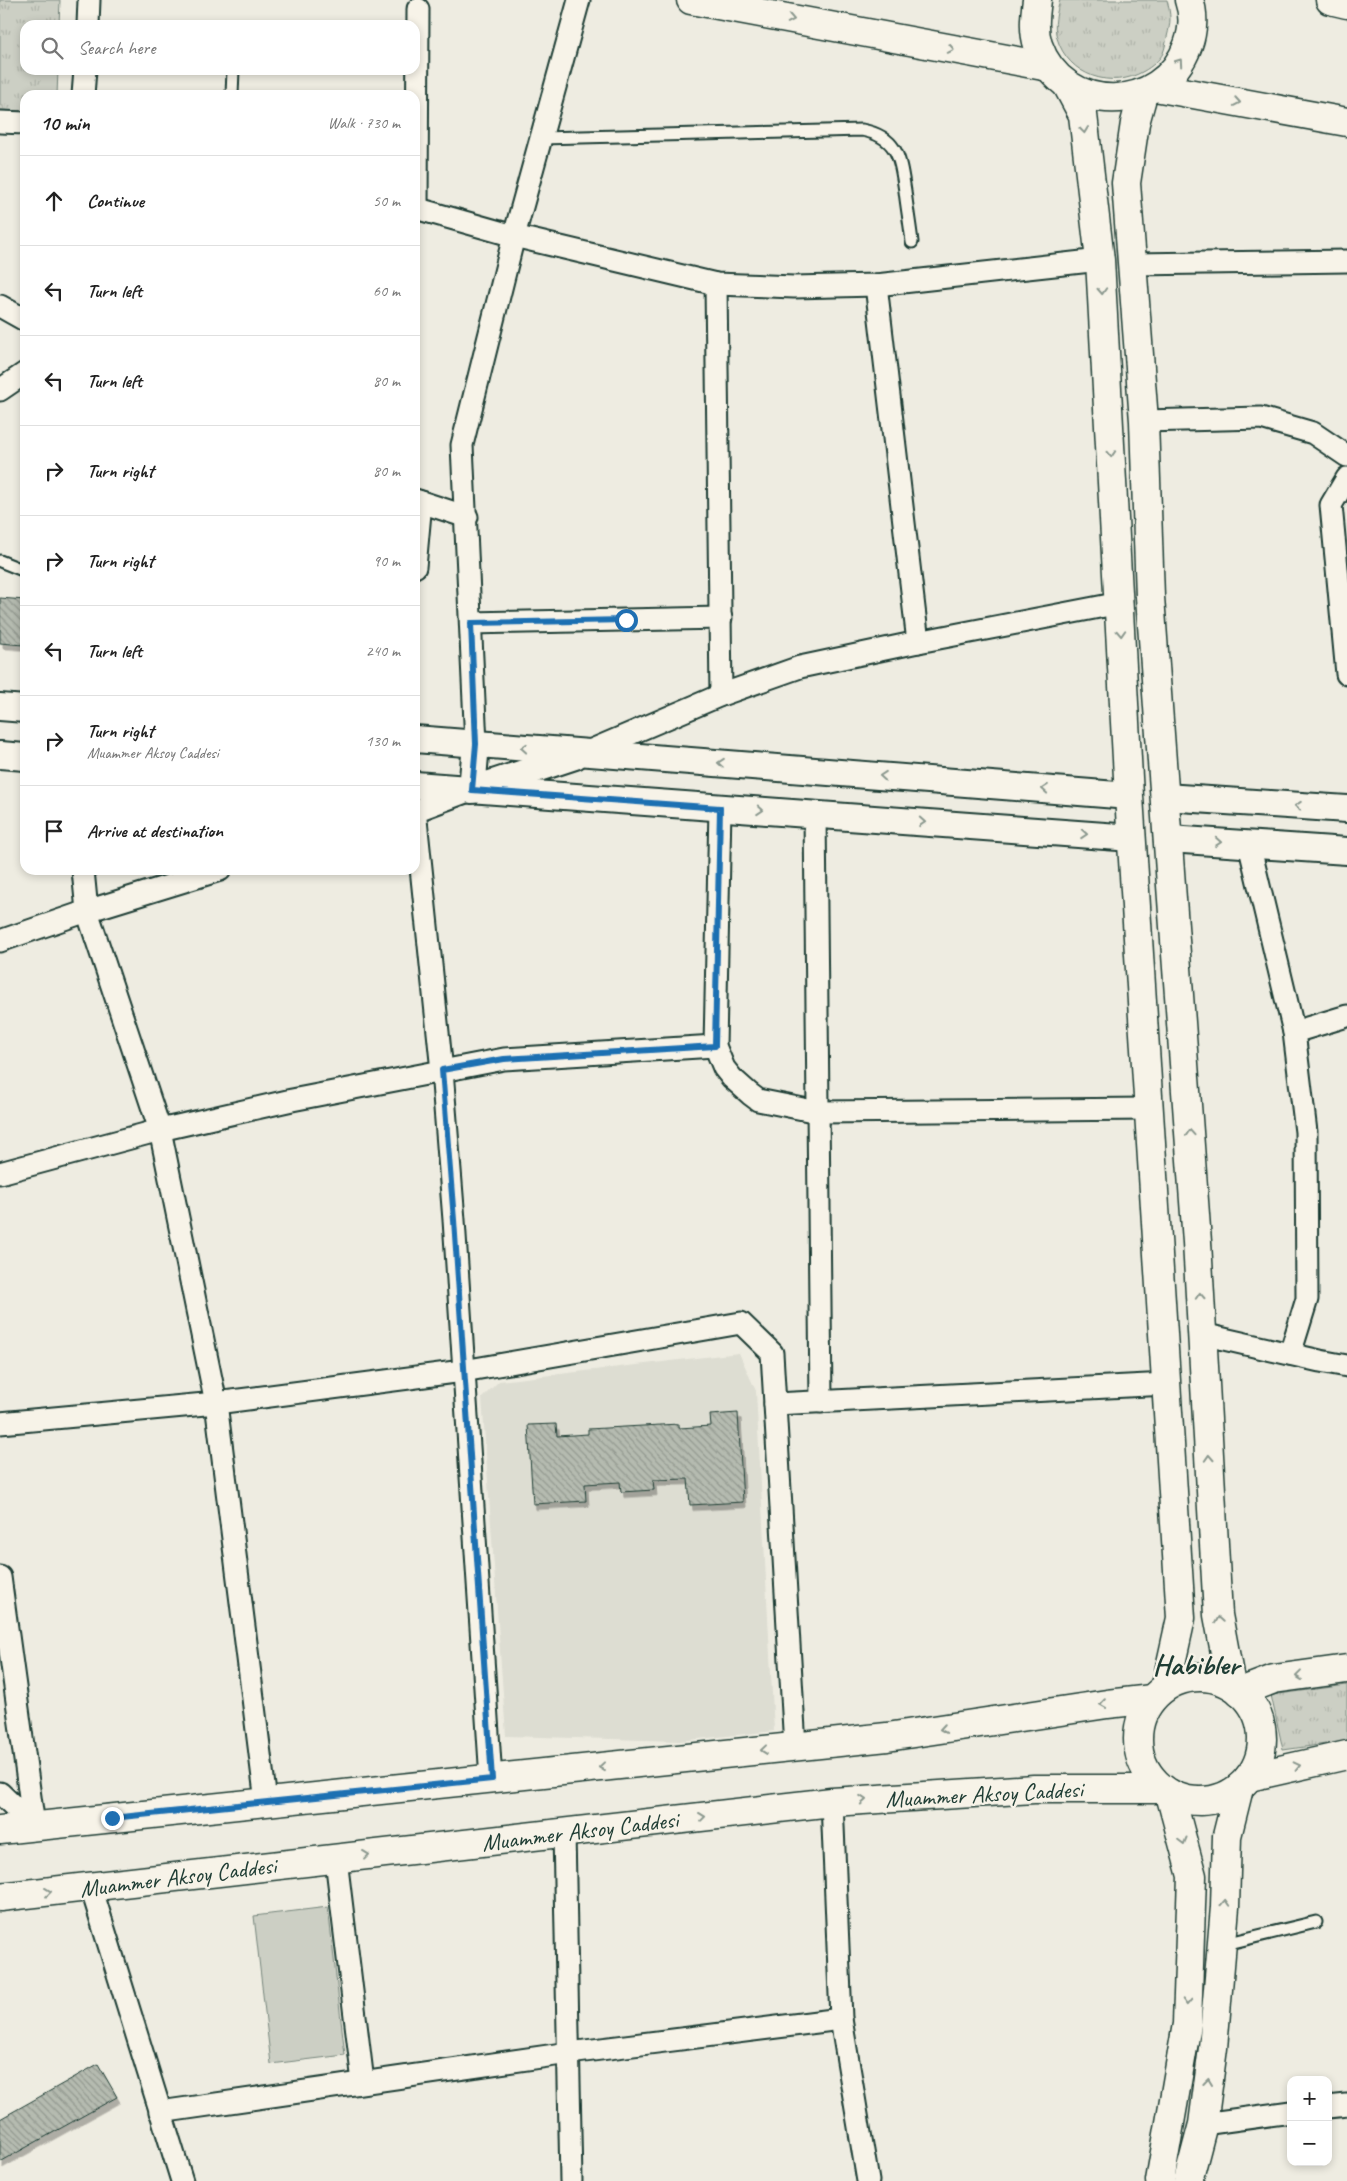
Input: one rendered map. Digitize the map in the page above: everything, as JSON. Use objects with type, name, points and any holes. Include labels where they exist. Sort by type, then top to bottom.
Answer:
[{"type":"main road","points":[[692,0],[1058,76],[1090,96],[1117,99],[1149,90],[1166,80],[1183,59],[1192,34],[1192,7],[1190,0]]},
{"type":"main road","points":[[1037,0],[1034,19],[1038,44],[1083,115],[1100,260],[1129,796],[1181,1618],[1159,1693],[1142,1714],[1137,1732],[1138,1751],[1144,1768],[1156,1783],[1167,1791],[1188,1800],[1206,1801],[1223,1796],[1244,1782],[1347,1754]]},
{"type":"main road","points":[[1330,0],[1347,4]]},
{"type":"main road","points":[[1149,90],[1347,122]]},
{"type":"main road","points":[[1149,90],[1135,124],[1126,183],[1144,421],[1150,597],[1169,839],[1202,1334],[1218,1615],[1235,1688]]},
{"type":"main road","points":[[1235,1688],[1274,1679],[1347,1669]]},
{"type":"main road","points":[[0,1830],[887,1738],[1107,1704],[1159,1693],[1181,1680],[1198,1677],[1215,1679],[1235,1688],[1252,1706],[1259,1719],[1262,1734],[1261,1750],[1257,1764],[1244,1782],[1228,1836],[1212,2048],[1203,2124],[1188,2181]]},
{"type":"main road","name":"Muammer Aksoy Caddesi","points":[[0,1897],[832,1802],[1034,1789],[1167,1791]]},
{"type":"main road","points":[[1160,2181],[1186,2024],[1192,1876],[1167,1791]]},
{"type":"street","points":[[88,20],[89,0]]},
{"type":"street","points":[[472,790],[476,744],[462,445],[514,236],[579,0]]},
{"type":"street","points":[[418,9],[418,20]]},
{"type":"street","points":[[83,90],[85,75]]},
{"type":"street","points":[[417,75],[417,90]]},
{"type":"street","points":[[0,122],[20,123]]},
{"type":"street","points":[[420,209],[514,236],[716,284],[794,287],[876,284],[1100,260]]},
{"type":"street","points":[[1133,264],[1347,261]]},
{"type":"street","points":[[716,284],[721,695]]},
{"type":"street","points":[[876,284],[918,642]]},
{"type":"street","points":[[0,306],[20,317]]},
{"type":"street","points":[[0,390],[20,376]]},
{"type":"street","points":[[1144,421],[1261,418],[1313,433],[1347,456]]},
{"type":"street","points":[[1347,478],[1331,505],[1347,674]]},
{"type":"street","points":[[420,502],[466,517]]},
{"type":"street","points":[[420,808],[585,752],[721,695],[800,668],[918,642],[1120,603]]},
{"type":"street","points":[[471,623],[721,618]]},
{"type":"street","points":[[0,707],[20,709]]},
{"type":"street","points":[[420,739],[1129,796]]},
{"type":"street","points":[[0,755],[20,757]]},
{"type":"street","points":[[420,786],[1132,838]]},
{"type":"street","points":[[1165,797],[1347,809]]},
{"type":"street","points":[[720,808],[715,1046],[728,1073],[758,1100],[818,1112],[1149,1110]]},
{"type":"street","points":[[815,814],[821,1402]]},
{"type":"street","points":[[1169,839],[1347,851]]},
{"type":"street","points":[[1249,844],[1294,1032],[1306,1132],[1307,1299],[1290,1354]]},
{"type":"street","points":[[420,858],[442,1070],[492,1779]]},
{"type":"street","points":[[83,875],[87,911],[160,1130],[216,1403],[266,1802]]},
{"type":"street","points":[[0,941],[87,911],[204,875]]},
{"type":"street","points":[[1294,1032],[1347,1016]]},
{"type":"street","points":[[0,1173],[160,1130],[292,1100],[442,1070],[504,1059],[715,1046]]},
{"type":"street","points":[[0,1423],[216,1403],[463,1371],[741,1323],[772,1353],[795,1747]]},
{"type":"street","points":[[1202,1334],[1347,1366]]},
{"type":"street","points":[[775,1404],[1166,1384]]},
{"type":"street","points":[[0,1577],[34,1826]]},
{"type":"street","points":[[0,1793],[34,1826]]},
{"type":"street","points":[[832,1802],[842,2019],[868,2181]]},
{"type":"street","points":[[564,1833],[571,2181]]},
{"type":"street","points":[[336,1859],[363,2082]]},
{"type":"street","points":[[91,1887],[182,2181]]},
{"type":"street","points":[[160,2112],[569,2053],[842,2019]]},
{"type":"street","points":[[1332,2107],[1347,2105]]},
{"type":"street","points":[[1203,2124],[1287,2113]]},
{"type":"lane","points":[[232,90],[233,75]]},
{"type":"lane","points":[[541,138],[853,130],[872,132],[889,141],[898,154],[912,242]]},
{"type":"lane","points":[[0,561],[20,570]]},
{"type":"lane","points":[[1221,1944],[1316,1922]]},
{"type":"shaded area","points":[[739,1353],[756,1391],[774,1731],[679,1741],[506,1736],[482,1398],[499,1381]]},
{"type":"green space","points":[[0,0],[60,0],[59,20],[20,20],[20,75],[58,75],[57,90],[20,90],[20,111],[0,110]]},
{"type":"green space","points":[[1060,0],[1167,0],[1170,22],[1163,53],[1152,65],[1132,77],[1105,79],[1081,70],[1071,62],[1057,38],[1055,23]]},
{"type":"green space","points":[[1347,1685],[1347,1741],[1283,1750],[1271,1695]]},
{"type":"green space","points":[[328,1907],[345,2055],[271,2064],[254,1916]]},
{"type":"building","points":[[0,598],[20,600],[20,645],[0,643]]},
{"type":"building","points":[[738,1413],[743,1502],[690,1505],[688,1479],[653,1480],[654,1490],[621,1492],[620,1482],[585,1484],[586,1501],[533,1504],[528,1425],[556,1424],[557,1436],[588,1434],[588,1429],[679,1424],[679,1428],[711,1426],[710,1415]]},
{"type":"building","points":[[98,2064],[117,2097],[0,2162],[0,2119]]},
{"type":"district","name":"Habibler","points":[[1196,1664]]},
{"type":"route","points":[[112,1818],[492,1779],[442,1070],[504,1059],[715,1046],[720,808],[472,790],[476,744],[471,623],[626,620]]}]
